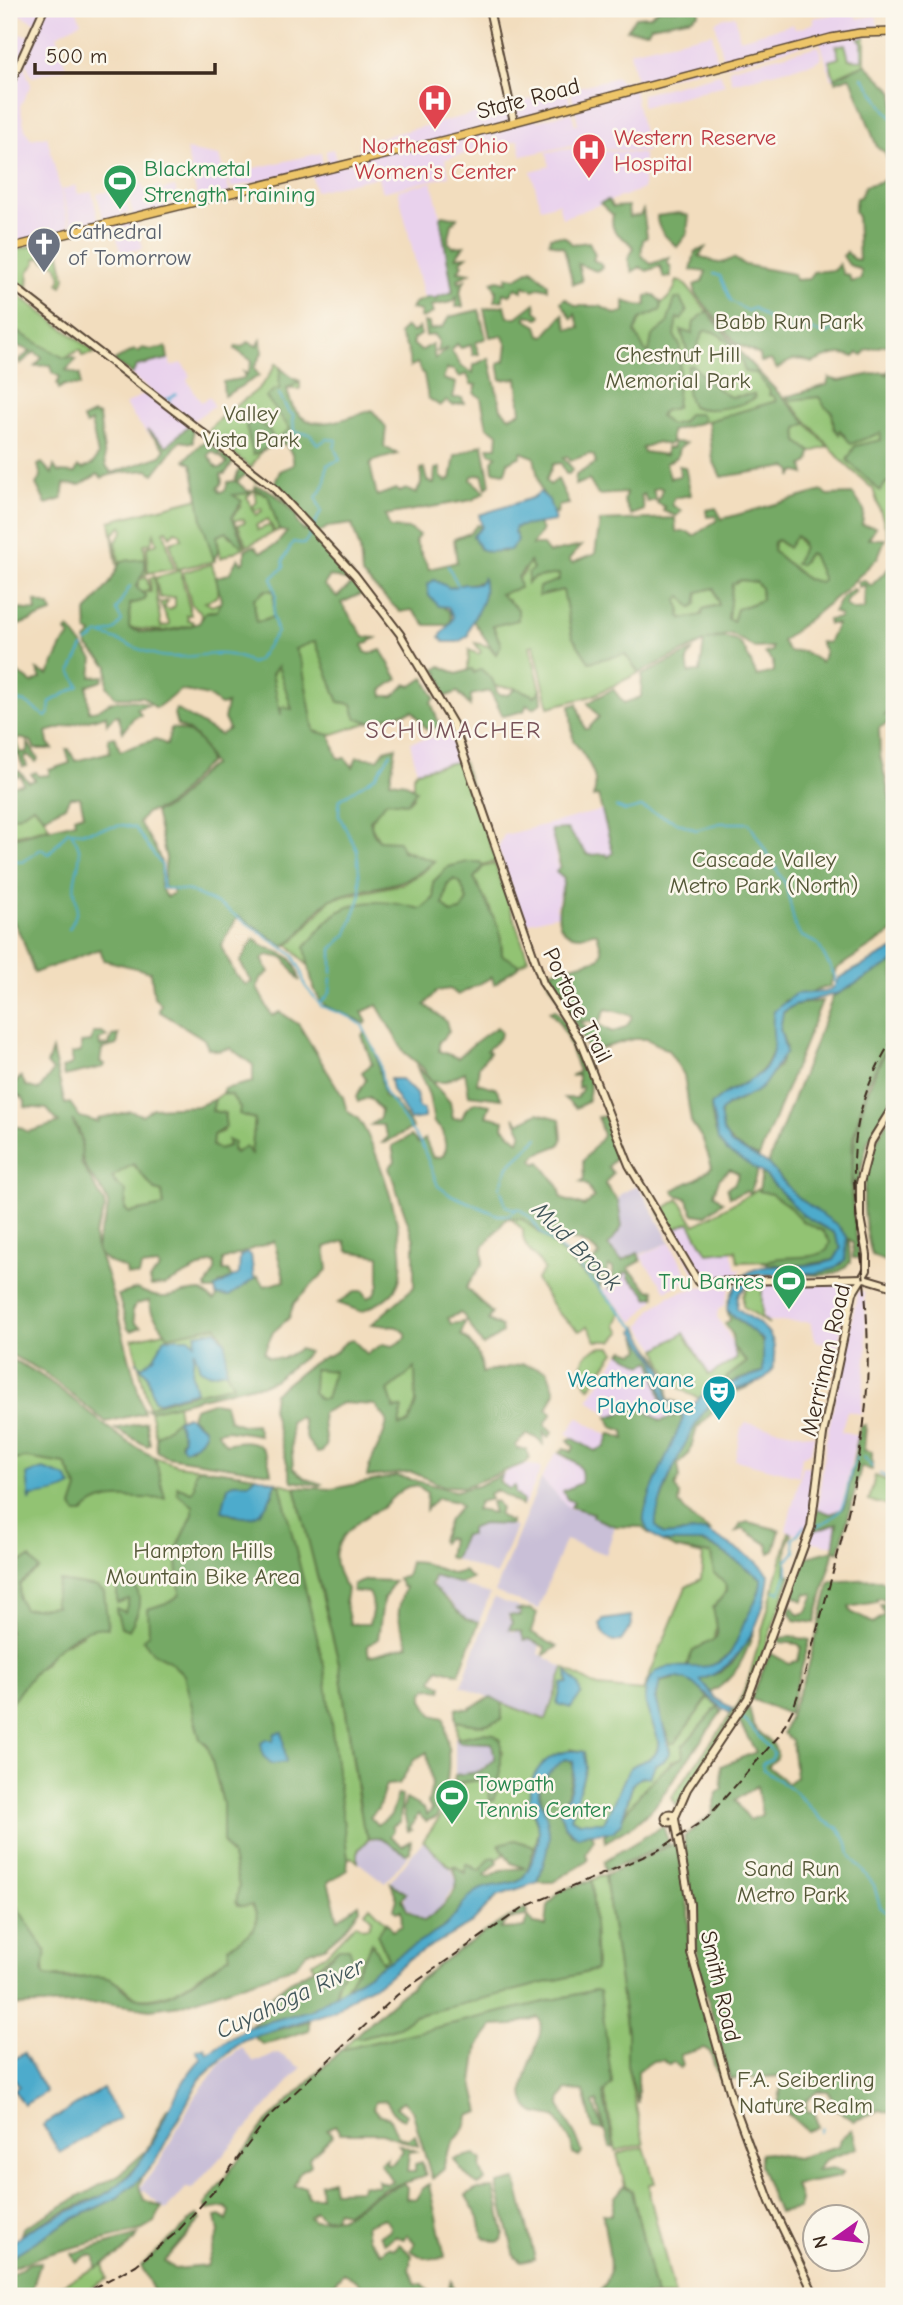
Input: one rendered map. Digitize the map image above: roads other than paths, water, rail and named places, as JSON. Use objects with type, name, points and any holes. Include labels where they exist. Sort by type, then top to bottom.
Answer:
[{"type":"main road","points":[[9,86],[44,9]]},
{"type":"main road","points":[[487,9],[514,122]]},
{"type":"main road","name":"State Road","points":[[9,248],[514,122],[831,38],[864,32],[894,32]]},
{"type":"main road","name":"Portage Trail","points":[[9,283],[268,483],[363,583],[400,634],[455,730],[540,977],[579,1039],[622,1151],[687,1266],[698,1282],[710,1282]]},
{"type":"main road","name":"Merriman Road","points":[[672,1818],[744,1707],[814,1516],[824,1433],[853,1293],[867,1268],[860,1217],[860,1184],[873,1136],[894,1105]]},
{"type":"main road","points":[[687,1266],[710,1282],[862,1278],[894,1287]]},
{"type":"main road","points":[[867,1268],[872,1279]]},
{"type":"main road","points":[[842,1279],[851,1284],[853,1293]]},
{"type":"main road","name":"Smith Road","points":[[672,1818],[678,1834],[690,1899],[691,1953],[733,2102],[770,2202],[815,2296]]},
{"type":"water","points":[[540,492],[549,500],[555,521],[516,527],[514,532],[518,540],[510,550],[489,552],[480,549],[473,536],[482,527],[479,515],[532,498]]},
{"type":"water","points":[[483,578],[484,596],[468,636],[458,642],[444,642],[440,637],[453,616],[448,607],[439,606],[429,596],[427,585],[434,580],[450,588],[478,584]]},
{"type":"water","points":[[894,949],[894,962],[839,993],[794,1005],[783,1012],[780,1029],[786,1052],[762,1087],[724,1108],[720,1113],[723,1131],[731,1144],[768,1164],[796,1196],[837,1225],[847,1237],[845,1260],[833,1269],[817,1273],[757,1275],[738,1295],[737,1308],[762,1326],[772,1339],[772,1371],[761,1381],[718,1396],[710,1404],[678,1457],[661,1498],[656,1526],[663,1535],[706,1531],[756,1561],[769,1574],[763,1607],[750,1638],[729,1664],[700,1680],[715,1698],[733,1709],[730,1713],[698,1687],[681,1678],[660,1681],[656,1698],[670,1752],[664,1761],[655,1765],[650,1777],[643,1776],[633,1783],[621,1823],[613,1832],[588,1833],[578,1837],[564,1825],[560,1811],[569,1794],[573,1767],[573,1761],[565,1759],[551,1771],[539,1788],[549,1834],[538,1882],[497,1896],[472,1923],[410,1958],[381,1982],[359,1992],[334,2011],[243,2040],[200,2079],[156,2160],[143,2176],[117,2198],[67,2222],[9,2258],[9,2242],[12,2243],[39,2225],[100,2197],[127,2177],[139,2164],[181,2087],[201,2059],[196,2050],[205,2047],[207,2054],[246,2028],[310,2010],[443,1928],[477,1891],[521,1879],[534,1854],[539,1831],[531,1804],[530,1789],[538,1770],[553,1756],[563,1752],[584,1752],[586,1767],[571,1818],[580,1822],[604,1822],[629,1769],[656,1753],[657,1736],[645,1694],[648,1683],[656,1672],[670,1667],[709,1666],[728,1656],[758,1596],[761,1578],[720,1550],[702,1542],[662,1542],[645,1526],[647,1502],[683,1418],[680,1408],[664,1403],[655,1361],[634,1331],[637,1327],[663,1371],[667,1401],[680,1404],[686,1413],[704,1393],[763,1372],[763,1340],[727,1310],[734,1289],[743,1276],[755,1269],[768,1266],[800,1266],[834,1260],[841,1248],[834,1233],[803,1215],[764,1174],[727,1151],[718,1140],[711,1106],[726,1093],[754,1078],[768,1064],[773,1049],[774,1011],[795,994],[825,992],[834,987],[839,978]]},
{"type":"water","points":[[390,1079],[401,1079],[416,1094],[419,1108],[424,1109],[424,1118],[410,1120],[392,1090]]},
{"type":"water","points":[[248,1253],[251,1255],[254,1279],[229,1296],[216,1295],[215,1288],[239,1274],[240,1256]]},
{"type":"water","points":[[216,1330],[226,1344],[226,1371],[210,1374],[200,1369],[194,1350],[192,1375],[196,1391],[159,1402],[154,1400],[147,1374],[136,1362],[142,1367],[154,1357],[165,1338],[190,1338],[195,1343],[196,1334]]},
{"type":"water","points":[[187,1416],[204,1428],[205,1433],[196,1444],[184,1450],[177,1420]]},
{"type":"water","points":[[43,1469],[66,1477],[72,1486],[57,1492],[32,1496],[30,1501],[27,1474]]},
{"type":"water","points":[[256,1476],[276,1482],[261,1511],[251,1517],[244,1517],[222,1511],[228,1487],[233,1483],[250,1483]]},
{"type":"water","points":[[631,1616],[632,1625],[621,1641],[610,1640],[600,1625],[603,1620]]},
{"type":"water","points":[[567,1672],[578,1684],[581,1694],[571,1708],[557,1704],[562,1684],[568,1683]]},
{"type":"water","points":[[282,1732],[286,1762],[272,1764],[263,1756],[261,1743],[267,1739],[273,1741],[275,1733]]},
{"type":"water","points":[[24,2053],[46,2092],[24,2105],[14,2090],[19,2086],[15,2079],[9,2081],[9,2062]]},
{"type":"water","points":[[103,2089],[120,2118],[60,2153],[43,2125]]},
{"type":"waterway","points":[[862,77],[894,119]]},
{"type":"waterway","points":[[714,274],[720,276],[731,301],[747,311],[754,308],[783,331],[805,329],[827,334],[839,326]]},
{"type":"waterway","points":[[169,399],[176,394]]},
{"type":"waterway","points":[[279,394],[293,415],[294,432],[310,434],[318,445],[326,439],[337,440],[334,447],[340,460],[327,465],[325,484],[316,498],[321,511],[313,528]]},
{"type":"waterway","points":[[87,643],[99,634],[160,656],[218,654],[240,657],[251,663],[257,661],[277,632],[273,615],[276,595],[272,578],[284,567],[283,561],[293,542],[304,544],[311,533]]},
{"type":"waterway","points":[[448,566],[459,587]]},
{"type":"waterway","points":[[104,634],[115,630],[122,621],[116,610],[130,586]]},
{"type":"waterway","points":[[9,700],[25,702],[46,717],[50,702],[79,686],[71,671],[83,647]]},
{"type":"waterway","points":[[332,974],[332,949],[347,934],[361,895],[357,850],[339,816],[339,800],[376,776],[391,753]]},
{"type":"waterway","points":[[616,807],[626,811],[641,807],[696,830],[720,823],[749,823],[786,885],[795,926],[801,936],[818,944],[835,976],[835,986]]},
{"type":"waterway","name":"Mud Brook","points":[[9,859],[23,862],[41,849],[49,854],[68,831],[85,832],[123,825],[135,828],[162,866],[162,888],[190,891],[223,907],[293,955],[305,986],[321,1006],[350,1017],[362,1025],[379,1058],[384,1091],[422,1145],[438,1186],[449,1194],[498,1215],[508,1215],[518,1208],[530,1217],[542,1234],[568,1255],[636,1328]]},
{"type":"waterway","points":[[69,929],[77,907],[74,886],[80,855],[71,832]]},
{"type":"waterway","points":[[321,1003],[330,993],[331,978]]},
{"type":"waterway","points":[[500,1187],[508,1166],[538,1138]]},
{"type":"waterway","points":[[501,1190],[506,1206],[516,1210]]},
{"type":"waterway","points":[[815,1526],[837,1514],[843,1506],[857,1456]]},
{"type":"waterway","points":[[864,1457],[872,1467]]},
{"type":"waterway","points":[[880,1474],[894,1480]]},
{"type":"waterway","points":[[775,1591],[780,1592],[787,1574],[787,1561],[795,1552],[793,1539],[805,1526]]},
{"type":"waterway","points":[[743,1718],[773,1753],[772,1759],[762,1764],[763,1769],[794,1791],[822,1820],[838,1828],[848,1843],[850,1855],[874,1885],[880,1907],[894,1917]]},
{"type":"waterway","points":[[9,1938],[15,1961],[9,1966]]},
{"type":"waterway","points":[[820,2132],[822,2128]]},
{"type":"railway","points":[[79,2296],[136,2265],[177,2232],[213,2192],[266,2120],[397,1995],[524,1907],[657,1851],[707,1818],[778,1737],[793,1709],[804,1677],[841,1541],[862,1438],[868,1358],[854,1156],[864,1099],[876,1069],[894,1037]]},
{"type":"place","name":"Northeast Ohio Women's Center","points":[[435,131]]},
{"type":"place","name":"Western Reserve Hospital","points":[[589,180]]},
{"type":"place","name":"Blackmetal Strength Training","points":[[120,211]]},
{"type":"place","name":"Cathedral of Tomorrow","points":[[44,274]]},
{"type":"place","name":"Tru Barres","points":[[789,1311]]},
{"type":"place","name":"Weathervane Playhouse","points":[[719,1422]]},
{"type":"place","name":"Towpath Tennis Center","points":[[452,1826]]},
{"type":"district","name":"SCHUMACHER","points":[[454,730]]},
{"type":"park label","name":"Babb Run Park","points":[[789,321]]},
{"type":"park label","name":"Chestnut Hill Memorial Park","points":[[678,367]]},
{"type":"park label","name":"Valley Vista Park","points":[[251,426]]},
{"type":"park label","name":"Cascade Valley Metro Park (North)","points":[[764,872]]},
{"type":"park label","name":"Hampton Hills Mountain Bike Area","points":[[203,1563]]},
{"type":"park label","name":"Sand Run Metro Park","points":[[792,1881]]},
{"type":"park label","name":"F.A. Seiberling Nature Realm","points":[[806,2092]]},
{"type":"water label","name":"Cuyahoga River","points":[[290,1998]]}]
